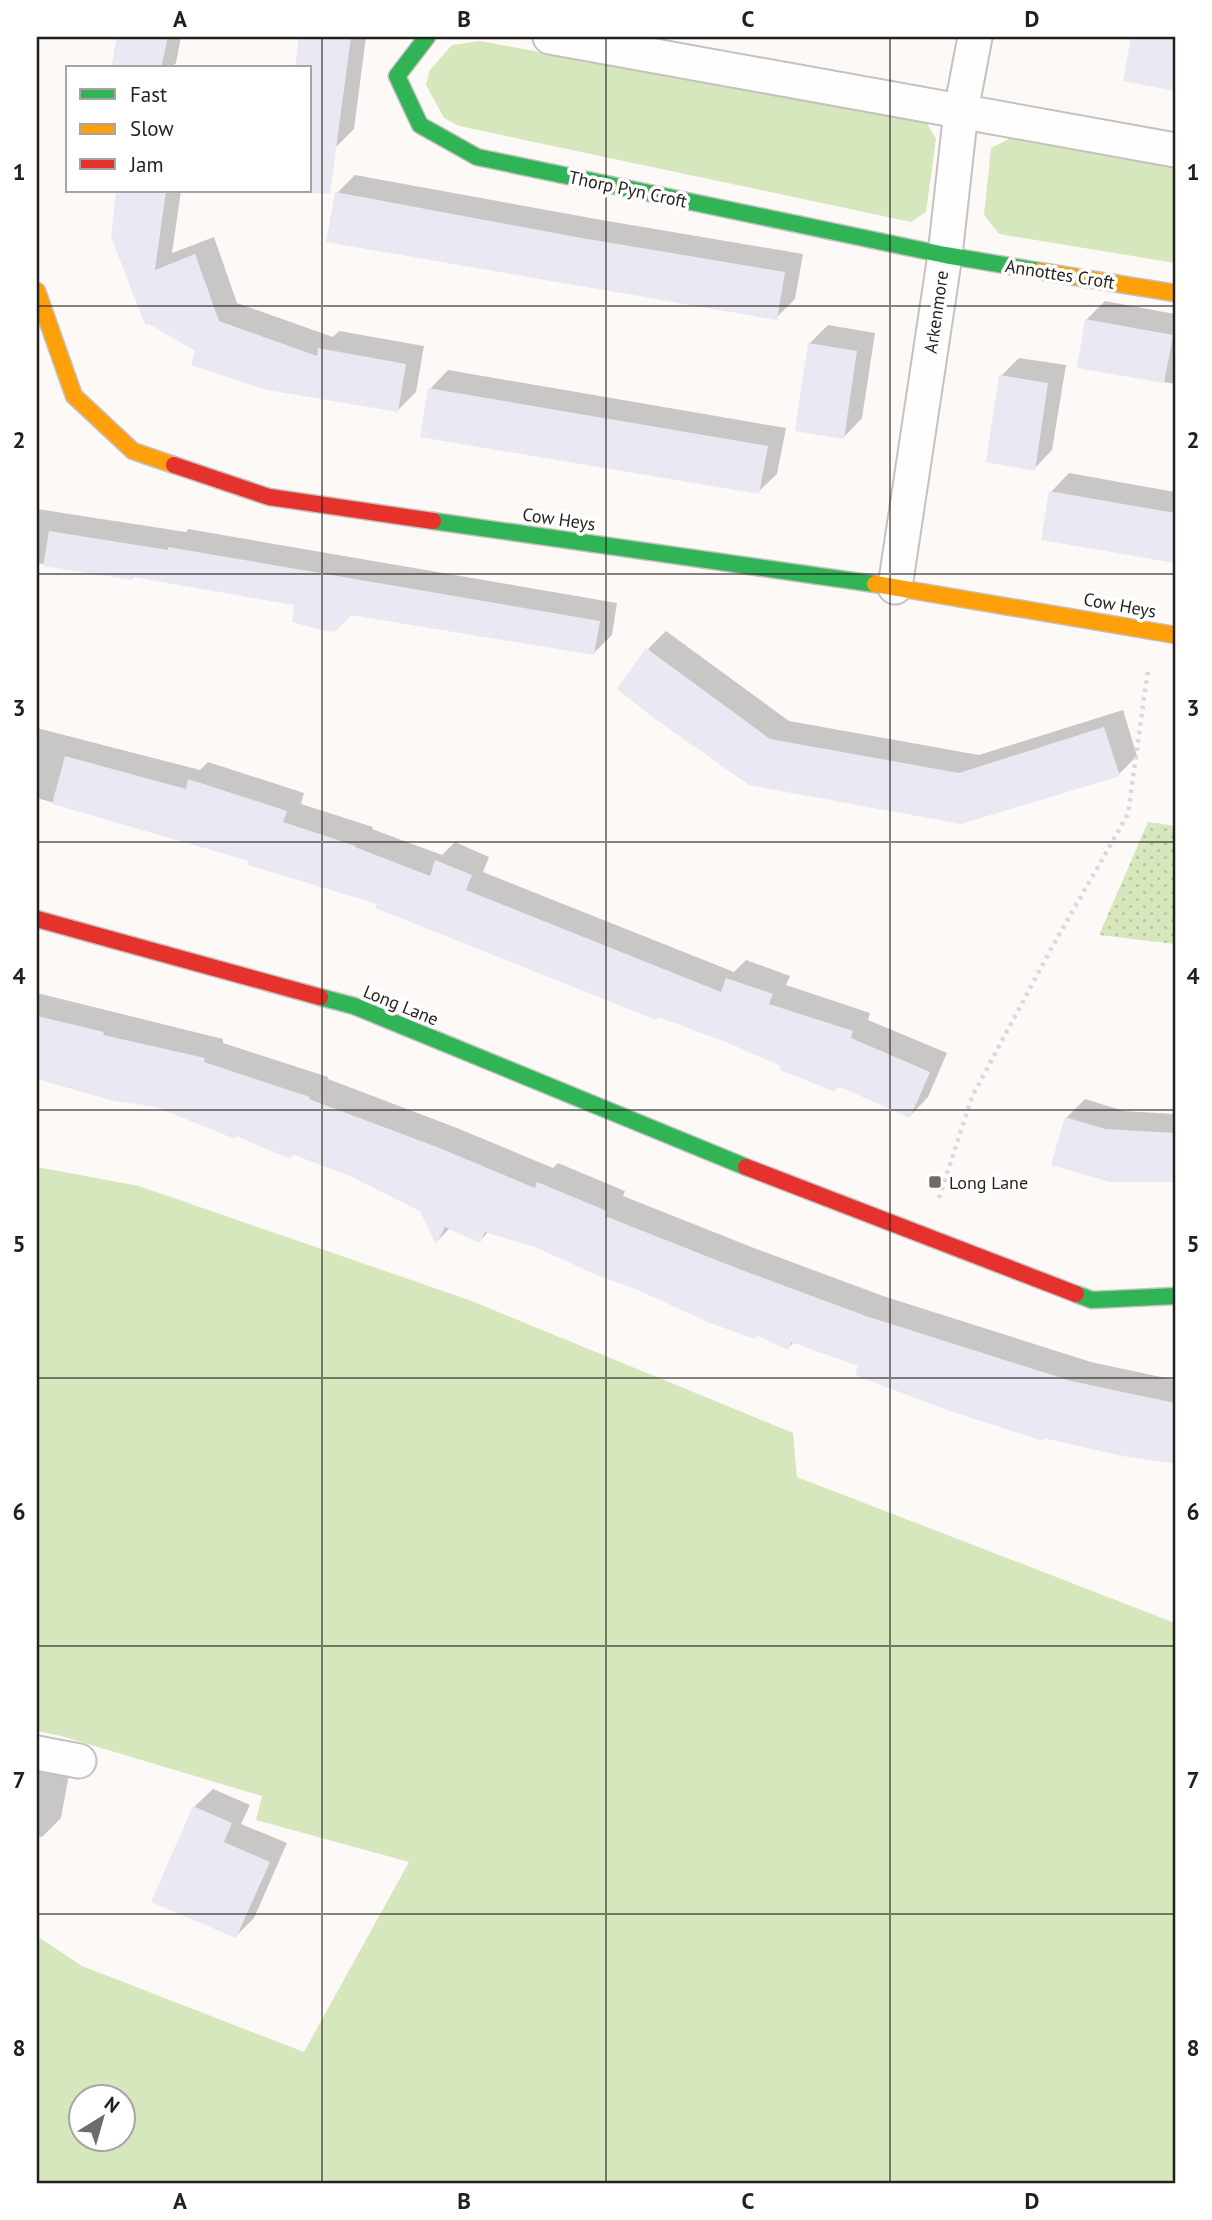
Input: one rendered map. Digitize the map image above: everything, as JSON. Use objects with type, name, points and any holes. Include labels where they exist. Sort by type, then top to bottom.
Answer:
[{"type":"street","name":"Thorp Pyn Croft","points":[[427,37],[397,76],[420,125],[477,157],[945,255]]},
{"type":"street","points":[[550,37],[1175,150]]},
{"type":"street","name":"Arkenmore","points":[[895,587],[945,255],[961,111],[975,37]]},
{"type":"street","name":"Annottes Croft","points":[[945,255],[1175,293]]},
{"type":"street","name":"Cow Heys","points":[[37,291],[74,396],[133,452],[269,497],[895,587],[1175,635]]},
{"type":"street","name":"Long Lane","points":[[37,919],[355,1006],[690,1145],[1093,1300],[1175,1296]]},
{"type":"street","points":[[37,1753],[79,1761]]},
{"type":"path","points":[[926,1236],[971,1097],[1128,814],[1153,630]]},
{"type":"green space","points":[[480,41],[927,123],[936,139],[926,212],[911,222],[459,126],[444,118],[426,85],[430,70],[452,45]]},
{"type":"green space","points":[[1013,137],[1175,168],[1175,263],[999,234],[984,215],[991,148]]},
{"type":"green space","points":[[1148,822],[1175,826],[1175,944],[1099,935]]},
{"type":"green space","points":[[37,1167],[139,1186],[469,1300],[793,1433],[797,1477],[1175,1623],[1175,2183],[37,2183],[37,1936],[82,1966],[304,2052],[409,1862],[256,1820],[262,1796],[37,1731]]},
{"type":"building","points":[[117,37],[168,37],[161,66],[111,66]]},
{"type":"building","points":[[299,37],[351,37],[330,194],[310,193],[312,66],[295,66]]},
{"type":"building","points":[[1131,37],[1175,37],[1175,91],[1123,81]]},
{"type":"building","points":[[116,192],[166,192],[155,270],[195,254],[219,321],[317,356],[318,348],[406,364],[398,412],[267,390],[191,365],[195,351],[147,323],[147,327],[111,237]]},
{"type":"building","points":[[335,192],[576,237],[785,272],[777,320],[326,242]]},
{"type":"building","points":[[1085,319],[1173,335],[1164,383],[1077,368]]},
{"type":"building","points":[[808,343],[857,351],[844,439],[795,431]]},
{"type":"building","points":[[999,375],[1048,383],[1035,471],[986,462]]},
{"type":"building","points":[[428,388],[768,446],[759,494],[420,437]]},
{"type":"building","points":[[1049,491],[1175,513],[1175,563],[1041,540]]},
{"type":"building","points":[[49,531],[168,550],[168,547],[600,621],[594,655],[351,615],[335,632],[317,629],[292,622],[294,605],[133,577],[132,580],[43,566]]},
{"type":"building","points":[[646,648],[770,739],[959,773],[1104,727],[1120,776],[961,824],[749,785],[617,689]]},
{"type":"building","points":[[65,756],[186,789],[188,779],[287,811],[283,822],[356,846],[430,876],[435,860],[472,875],[466,890],[721,992],[726,978],[773,994],[769,1004],[853,1031],[851,1038],[930,1072],[910,1118],[838,1086],[835,1092],[780,1070],[781,1066],[726,1042],[658,1017],[656,1020],[375,908],[377,904],[248,865],[249,861],[52,804]]},
{"type":"building","points":[[37,1016],[104,1032],[103,1035],[205,1058],[204,1062],[310,1097],[309,1099],[437,1147],[535,1188],[537,1182],[607,1211],[605,1216],[866,1316],[1071,1381],[1175,1403],[1175,1464],[1122,1456],[1044,1438],[1043,1441],[947,1410],[855,1375],[858,1366],[791,1342],[788,1350],[756,1335],[755,1339],[710,1323],[535,1247],[485,1232],[480,1243],[445,1227],[436,1244],[420,1211],[352,1177],[292,1154],[290,1159],[156,1107],[114,1101],[37,1079]]},
{"type":"building","points":[[1065,1117],[1105,1129],[1175,1133],[1175,1182],[1110,1182],[1051,1165]]},
{"type":"building","points":[[193,1806],[232,1823],[224,1842],[270,1862],[236,1938],[151,1902]]},
{"type":"traffic: fast","points":[[427,37],[397,76],[420,125],[477,157],[945,255],[1039,271]]},
{"type":"traffic: fast","points":[[433,521],[875,584]]},
{"type":"traffic: fast","points":[[320,997],[354,1006],[746,1167]]},
{"type":"traffic: fast","points":[[1076,1294],[1092,1300],[1175,1296]]},
{"type":"traffic: slow","points":[[1039,271],[1175,293]]},
{"type":"traffic: slow","points":[[37,291],[74,396],[133,451],[174,465]]},
{"type":"traffic: slow","points":[[875,584],[1175,635]]},
{"type":"traffic: jam","points":[[174,465],[269,497],[433,521]]},
{"type":"traffic: jam","points":[[37,919],[320,997]]},
{"type":"traffic: jam","points":[[746,1167],[1076,1294]]},
{"type":"place","name":"Long Lane","points":[[935,1182]]}]
